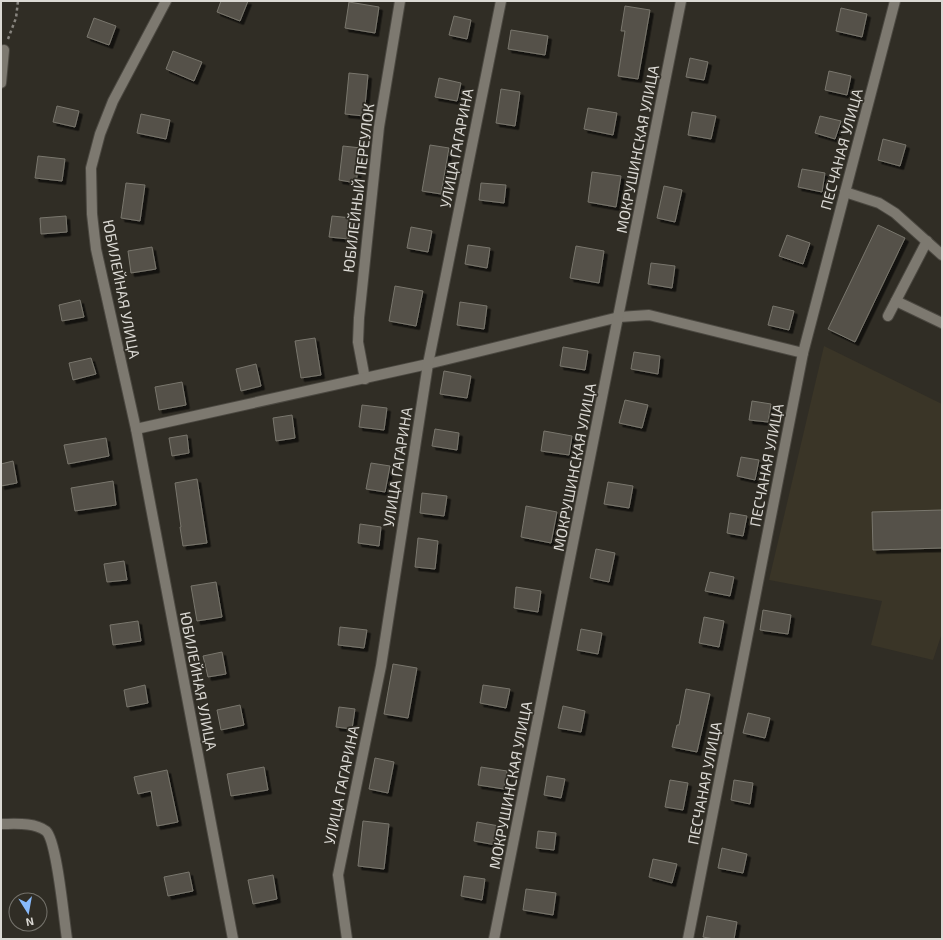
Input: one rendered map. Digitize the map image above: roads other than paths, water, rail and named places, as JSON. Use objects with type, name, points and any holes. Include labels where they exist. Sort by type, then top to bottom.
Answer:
[{"type":"street","name":"ЮБИЛЕЙНАЯ УЛИЦА","points":[[166,1],[113,101],[100,134],[91,168],[92,214],[96,250],[136,430],[233,939]]},
{"type":"street","name":"ЮБИЛЕЙНЫЙ ПЕРЕУЛОК","points":[[365,379],[358,342],[359,318],[379,126],[400,1]]},
{"type":"street","name":"УЛИЦА ГАГАРИНА","points":[[347,939],[338,875],[381,666],[428,364],[501,1]]},
{"type":"street","name":"МОКРУШИНСКАЯ УЛИЦА","points":[[494,939],[681,1]]},
{"type":"street","name":"ПЕСЧАНАЯ УЛИЦА","points":[[688,939],[803,353],[895,1]]},
{"type":"street","points":[[1,84],[4,50]]},
{"type":"street","points":[[845,192],[879,203],[895,213],[926,242],[942,254]]},
{"type":"street","points":[[888,316],[926,242]]},
{"type":"street","points":[[896,301],[942,323]]},
{"type":"street","points":[[136,430],[365,379],[619,317],[649,315],[803,353]]},
{"type":"street","points":[[1,824],[35,826],[46,832],[52,844],[58,873],[66,939]]}]
